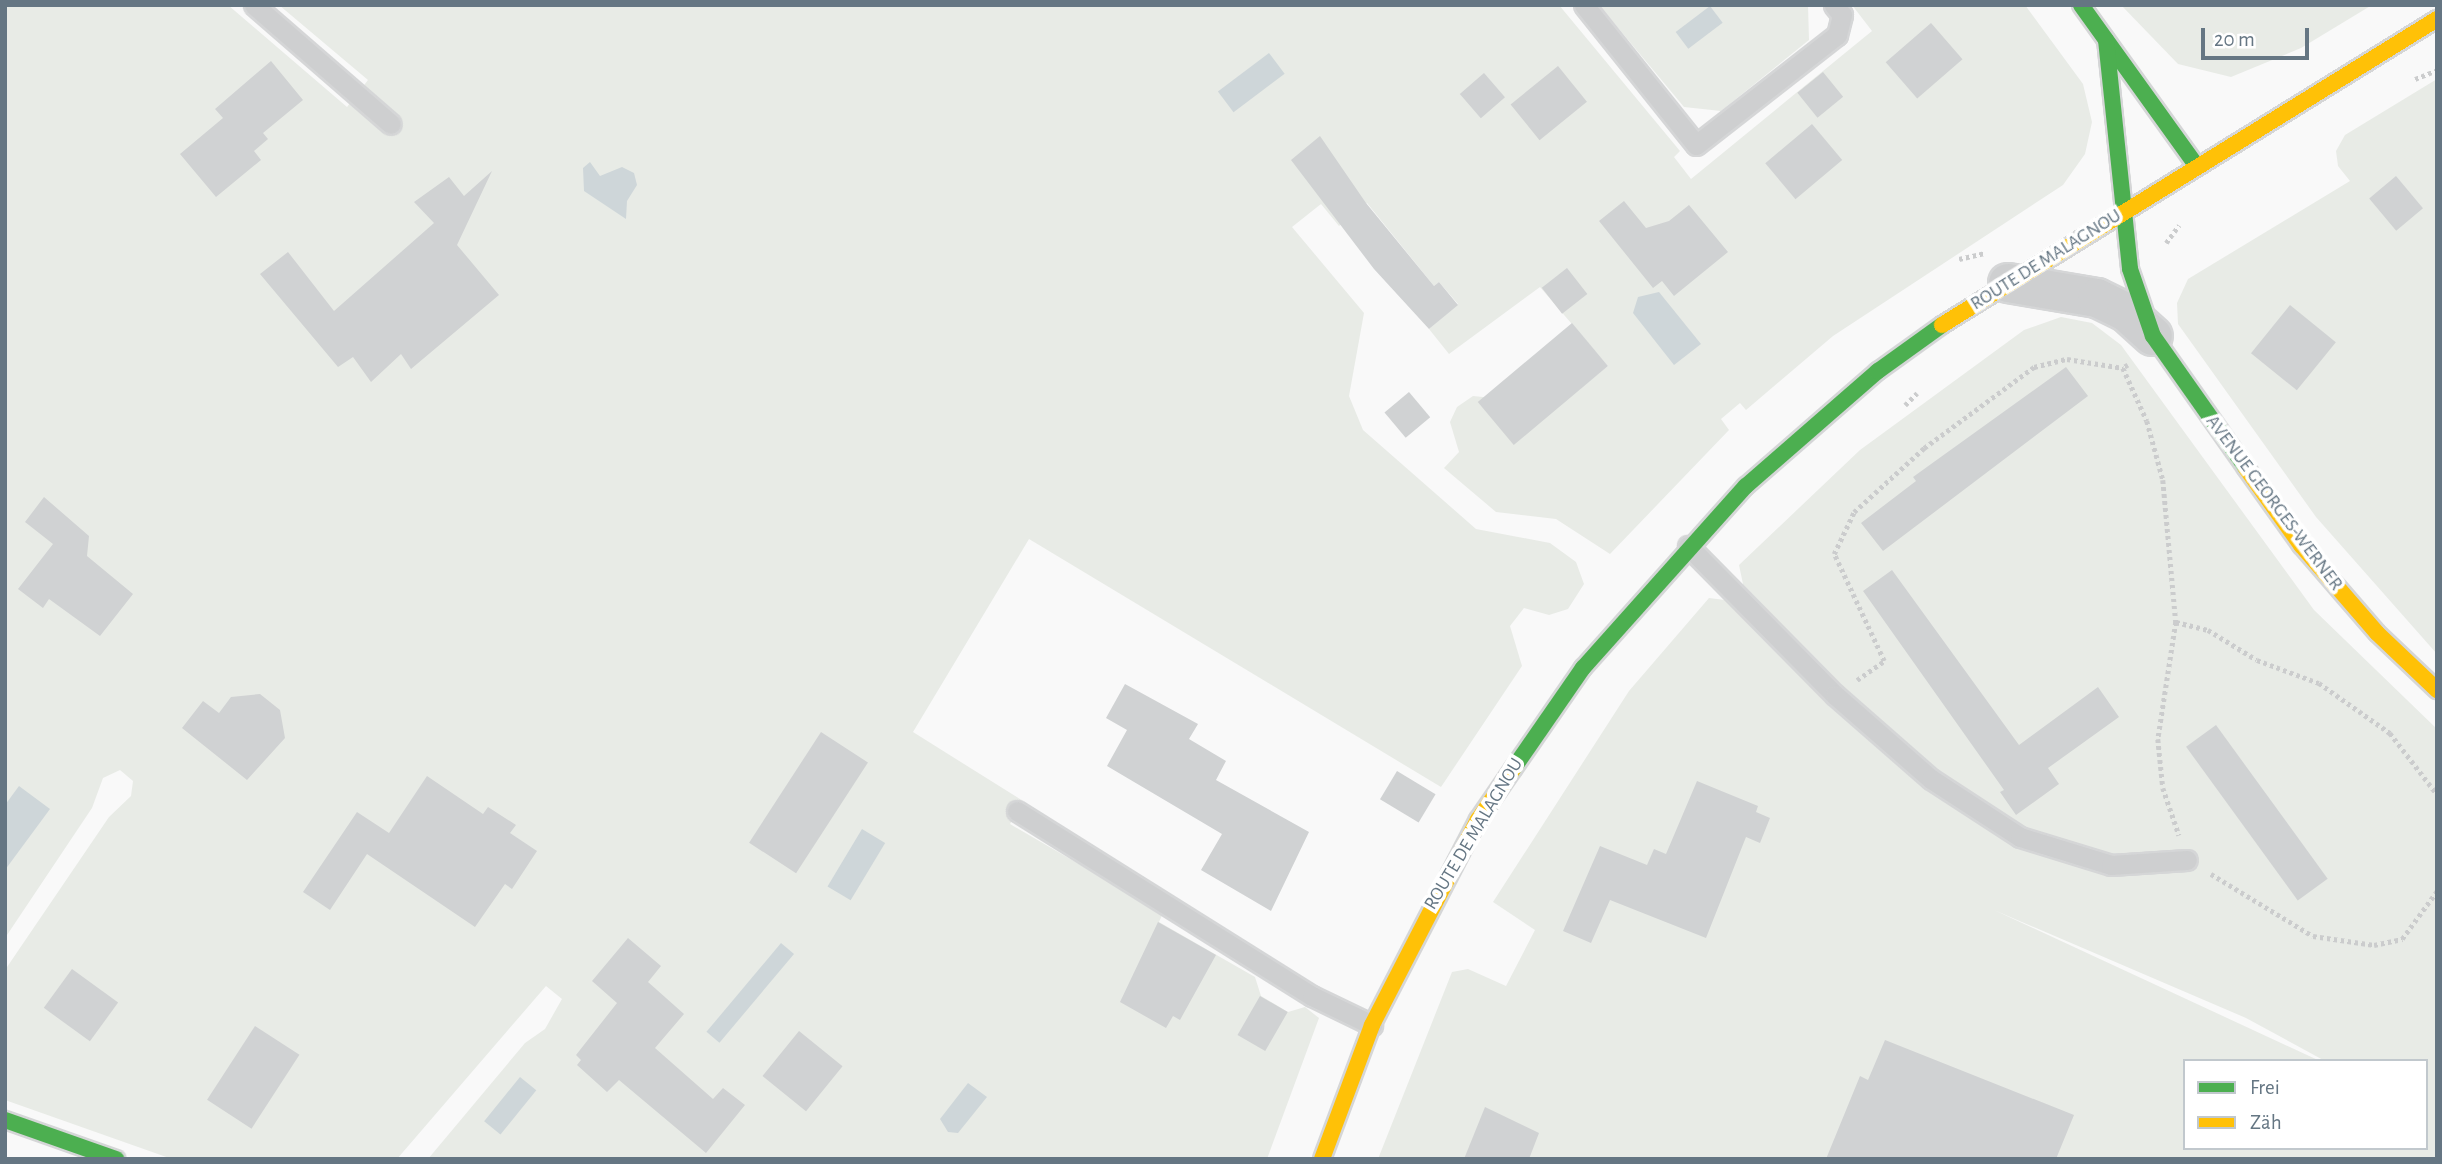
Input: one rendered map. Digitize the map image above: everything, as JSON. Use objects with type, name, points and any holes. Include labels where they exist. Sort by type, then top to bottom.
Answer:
[{"type":"main road","points":[[2081,5],[2196,165]]},
{"type":"main road","name":"ROUTE DE MALAGNOU","points":[[1322,1159],[1372,1026],[1478,820],[1530,741],[1599,649],[1688,546],[1746,486],[1878,371],[2008,284],[2196,165],[2437,19]]},
{"type":"main road","name":"AVENUE GEORGES-WERNER","points":[[2106,40],[2122,212],[2143,349],[2301,545],[2377,633],[2437,690]]},
{"type":"main road","points":[[5,1120],[116,1159]]},
{"type":"street","name":"AVENUE GEORGES-WERNER","points":[[2008,284],[2097,298],[2126,312],[2143,349]]},
{"type":"lane","points":[[254,5],[391,124]]},
{"type":"lane","points":[[1584,5],[1696,145],[1837,35],[1842,15],[1834,5]]},
{"type":"lane","points":[[1688,546],[1835,695],[1931,779],[2020,836],[2111,865],[2187,860]]},
{"type":"lane","points":[[1017,811],[1312,996],[1372,1026]]},
{"type":"path","points":[[2428,75],[2437,70]]},
{"type":"path","points":[[2123,368],[2143,349]]},
{"type":"path","points":[[1835,695],[1884,661],[1834,554],[1854,512],[1924,448],[2034,367],[2067,359],[2123,368]]},
{"type":"path","points":[[2123,368],[2147,421],[2163,480],[2176,622],[2158,739],[2164,788],[2187,860],[2313,936],[2374,944],[2402,939],[2437,891]]},
{"type":"path","points":[[2176,622],[2208,630],[2257,660],[2319,683],[2390,733],[2437,794]]},
{"type":"shaded area","points":[[5,5],[228,5],[347,107],[368,80],[279,5],[1559,5],[1680,151],[1674,157],[1691,179],[1872,31],[1852,5],[2025,5],[2083,84],[2092,122],[2085,154],[2063,185],[1833,336],[1746,410],[1740,403],[1721,419],[1729,430],[1610,554],[1556,519],[1496,512],[1444,468],[1459,452],[1450,422],[1457,407],[1473,396],[1560,405],[1608,366],[1540,287],[1449,354],[1429,329],[1458,304],[1439,282],[1434,286],[1367,203],[1339,226],[1321,204],[1292,227],[1364,313],[1349,396],[1363,430],[1476,529],[1550,543],[1576,562],[1584,584],[1568,609],[1549,615],[1524,608],[1510,626],[1522,666],[1441,787],[1029,539],[913,732],[1023,801],[1010,824],[1163,913],[1159,922],[1255,977],[1261,996],[1288,1012],[1305,1007],[1319,1018],[1267,1159],[428,1159],[525,1043],[545,1029],[562,999],[546,986],[397,1159],[172,1159],[5,1100],[5,970],[109,817],[131,796],[133,781],[120,770],[103,778],[92,808],[5,938]]},
{"type":"shaded area","points":[[1599,5],[1808,5],[1809,40],[1721,111],[1684,107]]},
{"type":"shaded area","points":[[2121,5],[2372,5],[2301,48],[2231,77],[2178,64]]},
{"type":"shaded area","points":[[1710,6],[1723,23],[1688,49],[1676,32]]},
{"type":"shaded area","points":[[1269,53],[1285,74],[1234,112],[1218,92]]},
{"type":"shaded area","points":[[2437,79],[2437,654],[2316,517],[2178,324],[2177,303],[2188,279],[2350,181],[2338,166],[2336,151],[2345,135]]},
{"type":"shaded area","points":[[590,162],[600,176],[622,167],[634,173],[637,185],[627,201],[626,219],[584,191],[583,168]]},
{"type":"shaded area","points":[[1659,292],[1701,344],[1674,365],[1633,313],[1638,297]]},
{"type":"shaded area","points":[[2061,317],[2092,323],[2121,345],[2314,610],[2437,729],[2437,1159],[1378,1159],[1452,972],[1468,969],[1506,986],[1535,930],[1493,902],[1629,691],[1709,598],[1725,600],[1743,584],[1739,565],[1860,450],[2024,330]],"holes":[[[1994,910],[2246,1018],[2321,1059],[2428,1059],[2428,1150],[2183,1150],[2183,1059],[2316,1059]]]},
{"type":"shaded area","points":[[19,786],[50,809],[5,870],[5,805]]},
{"type":"shaded area","points":[[862,829],[885,843],[851,900],[827,886]]},
{"type":"shaded area","points":[[781,943],[794,954],[719,1043],[706,1032]]},
{"type":"shaded area","points":[[520,1077],[536,1090],[500,1135],[484,1121]]},
{"type":"shaded area","points":[[968,1083],[987,1097],[958,1133],[948,1132],[940,1119]]},
{"type":"building","points":[[1931,23],[1962,59],[1917,99],[1886,62]]},
{"type":"building","points":[[271,61],[303,100],[263,133],[268,139],[254,151],[261,160],[216,197],[180,154],[223,118],[215,109]]},
{"type":"building","points":[[1558,66],[1587,102],[1540,140],[1511,104]]},
{"type":"building","points":[[1823,72],[1843,97],[1817,118],[1797,93]]},
{"type":"building","points":[[1484,73],[1505,97],[1481,118],[1460,94]]},
{"type":"building","points":[[1812,124],[1842,160],[1795,199],[1765,163]]},
{"type":"building","points":[[1320,136],[1366,203],[1434,286],[1439,282],[1458,305],[1429,329],[1374,269],[1291,160]]},
{"type":"building","points":[[492,171],[457,245],[499,295],[411,369],[401,354],[371,382],[353,357],[338,367],[260,274],[288,252],[334,311],[434,223],[414,202],[449,177],[464,196]]},
{"type":"building","points":[[2396,176],[2423,208],[2396,231],[2369,198]]},
{"type":"building","points":[[1624,201],[1646,228],[1669,221],[1689,205],[1728,252],[1674,296],[1662,281],[1653,288],[1599,221]]},
{"type":"building","points":[[1567,268],[1587,294],[1562,314],[1542,288]]},
{"type":"building","points":[[2290,305],[2336,342],[2297,390],[2251,353]]},
{"type":"building","points":[[1572,323],[1608,366],[1514,445],[1478,402]]},
{"type":"building","points":[[2066,367],[2088,396],[1883,551],[1861,523],[1916,481],[1913,477]]},
{"type":"building","points":[[1409,392],[1430,417],[1406,438],[1384,413]]},
{"type":"building","points":[[44,497],[89,536],[87,556],[133,594],[100,636],[49,599],[43,608],[18,589],[53,544],[25,522]]},
{"type":"building","points":[[1892,570],[2019,745],[2098,687],[2119,717],[2048,768],[2059,784],[2016,815],[2000,792],[2004,790],[1863,591]]},
{"type":"building","points":[[1125,684],[1198,724],[1189,739],[1226,761],[1216,780],[1309,832],[1271,911],[1201,870],[1222,834],[1107,766],[1127,730],[1106,718]]},
{"type":"building","points":[[260,694],[280,710],[285,738],[247,780],[182,728],[203,701],[219,713],[231,697]]},
{"type":"building","points":[[2216,725],[2328,879],[2298,900],[2186,747]]},
{"type":"building","points":[[821,732],[868,762],[796,873],[749,843]]},
{"type":"building","points":[[1397,771],[1436,794],[1419,822],[1380,799]]},
{"type":"building","points":[[427,776],[483,814],[488,807],[516,825],[510,833],[537,851],[512,889],[505,884],[475,927],[367,854],[330,910],[303,892],[357,812],[389,833]]},
{"type":"building","points":[[1697,781],[1758,806],[1756,812],[1770,818],[1760,843],[1746,837],[1706,938],[1610,900],[1591,943],[1563,931],[1600,846],[1647,865],[1654,849],[1666,854]]},
{"type":"building","points":[[1158,922],[1216,955],[1180,1020],[1173,1016],[1166,1028],[1120,1002]]},
{"type":"building","points":[[628,938],[661,966],[648,982],[684,1014],[655,1048],[713,1099],[723,1088],[745,1105],[706,1153],[619,1080],[607,1092],[577,1065],[581,1060],[576,1055],[617,1003],[592,981]]},
{"type":"building","points":[[72,969],[118,1003],[90,1041],[44,1008]]},
{"type":"building","points":[[1260,996],[1288,1012],[1265,1051],[1238,1035]]},
{"type":"building","points":[[255,1026],[299,1055],[252,1129],[207,1100]]},
{"type":"building","points":[[799,1031],[843,1066],[806,1111],[762,1076]]},
{"type":"building","points":[[1885,1040],[2074,1115],[2056,1159],[1826,1159],[1860,1076],[1868,1080]]},
{"type":"building","points":[[1485,1107],[1539,1133],[1529,1159],[1464,1159]]},
{"type":"traffic: fast","points":[[2081,5],[2196,165]]},
{"type":"traffic: fast","points":[[2106,40],[2130,269],[2153,336],[2246,468]]},
{"type":"traffic: fast","points":[[1513,769],[1583,668],[1746,486],[1878,371],[1942,325]]},
{"type":"traffic: fast","points":[[5,1120],[116,1159]]},
{"type":"traffic: slow","points":[[1942,325],[2437,19]]},
{"type":"traffic: slow","points":[[2246,468],[2301,545],[2377,633],[2437,690]]},
{"type":"traffic: slow","points":[[1322,1159],[1372,1025],[1478,820],[1513,769]]}]
